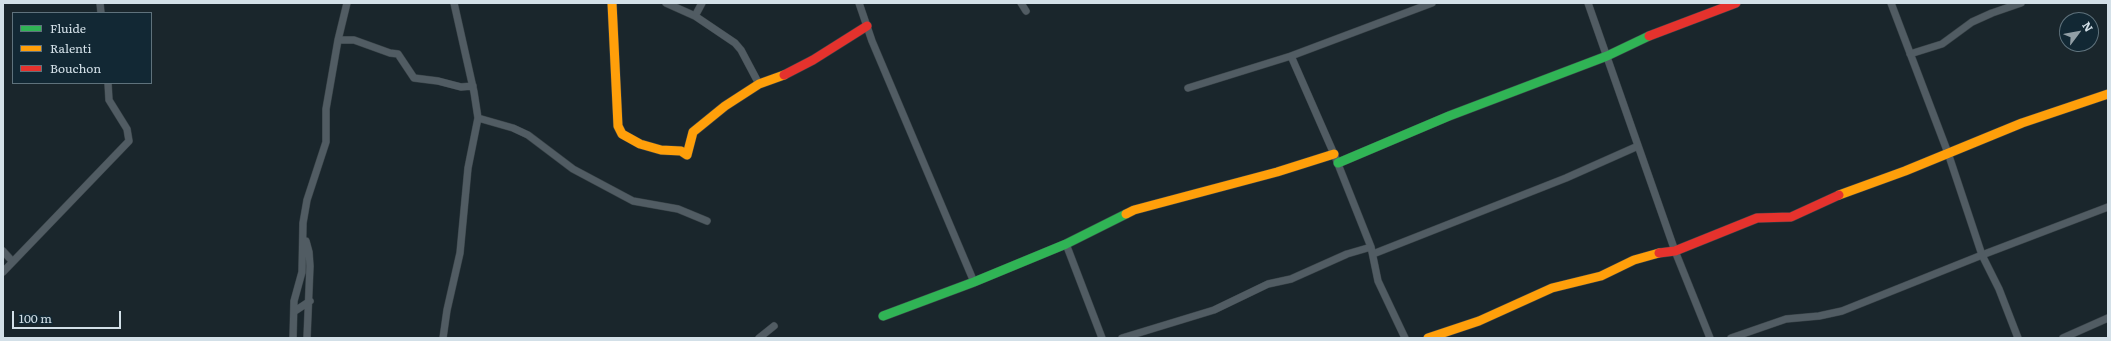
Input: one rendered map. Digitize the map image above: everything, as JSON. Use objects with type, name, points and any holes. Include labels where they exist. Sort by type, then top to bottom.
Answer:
[{"type":"street","points":[[293,338],[295,291],[302,272],[304,237],[303,223],[307,200],[326,142],[326,109],[338,40],[347,3]]},
{"type":"street","points":[[443,338],[447,310],[460,253],[468,168],[478,118],[473,86],[454,3]]},
{"type":"street","points":[[612,3],[616,118],[618,126],[622,134],[630,140],[650,148],[673,150],[687,155],[691,136],[696,128],[725,106],[759,84],[784,75],[814,60],[867,26]]},
{"type":"street","points":[[666,3],[695,16],[735,42],[741,50],[759,84]]},
{"type":"street","points":[[695,16],[702,3]]},
{"type":"street","points":[[859,3],[867,26],[974,282]]},
{"type":"street","points":[[1021,3],[1026,11]]},
{"type":"street","points":[[1188,88],[1291,56],[1432,3]]},
{"type":"street","points":[[1588,3],[1675,251],[1710,338]]},
{"type":"street","points":[[1338,163],[1449,116],[1607,56],[1642,38],[1736,3]]},
{"type":"street","points":[[1891,3],[1948,154],[1982,255],[1999,289],[2018,338]]},
{"type":"street","points":[[1910,54],[1942,44],[1972,22],[1992,12],[2021,3]]},
{"type":"street","points":[[338,40],[354,40],[390,53],[398,54],[414,78],[438,81],[461,87],[473,86]]},
{"type":"street","points":[[1291,56],[1338,163],[1372,250],[1378,281],[1405,338]]},
{"type":"street","points":[[3,272],[12,260],[129,141],[127,129],[111,105],[108,84]]},
{"type":"street","points":[[1428,338],[1474,323],[1552,288],[1601,276],[1644,256],[1662,251],[1675,251],[1757,218],[1791,217],[1825,200],[1905,171],[2035,118],[2108,94]]},
{"type":"street","points":[[478,118],[513,128],[528,135],[573,169],[633,201],[678,209],[707,222]]},
{"type":"street","points":[[1122,338],[1214,310],[1268,284],[1291,279],[1347,254],[1372,250],[1566,178],[1638,146]]},
{"type":"street","points":[[883,316],[974,282],[1066,244],[1134,210],[1269,174],[1334,154]]},
{"type":"street","points":[[1731,338],[1786,319],[1826,315],[1842,311],[2108,207]]},
{"type":"street","points":[[304,237],[309,252],[310,301],[307,338]]},
{"type":"street","points":[[1066,244],[1102,338]]},
{"type":"street","points":[[3,251],[12,260]]},
{"type":"street","points":[[294,311],[310,301]]},
{"type":"street","points":[[2063,338],[2108,318]]},
{"type":"street","points":[[759,338],[774,326]]},
{"type":"traffic: fast","points":[[1338,163],[1449,116],[1607,56],[1649,36]]},
{"type":"traffic: fast","points":[[883,316],[974,282],[1066,244],[1126,214]]},
{"type":"traffic: slow","points":[[612,3],[618,126],[622,134],[640,144],[661,150],[681,151],[687,155],[693,132],[725,106],[759,84],[784,75]]},
{"type":"traffic: slow","points":[[1839,195],[1905,171],[2022,123],[2108,94]]},
{"type":"traffic: slow","points":[[1126,214],[1134,210],[1277,172],[1334,154]]},
{"type":"traffic: slow","points":[[1428,338],[1479,321],[1552,288],[1601,276],[1634,260],[1659,253]]},
{"type":"traffic: jam","points":[[1649,36],[1736,3]]},
{"type":"traffic: jam","points":[[784,75],[813,60],[867,26]]},
{"type":"traffic: jam","points":[[1659,253],[1675,251],[1757,218],[1791,217],[1839,195]]}]
